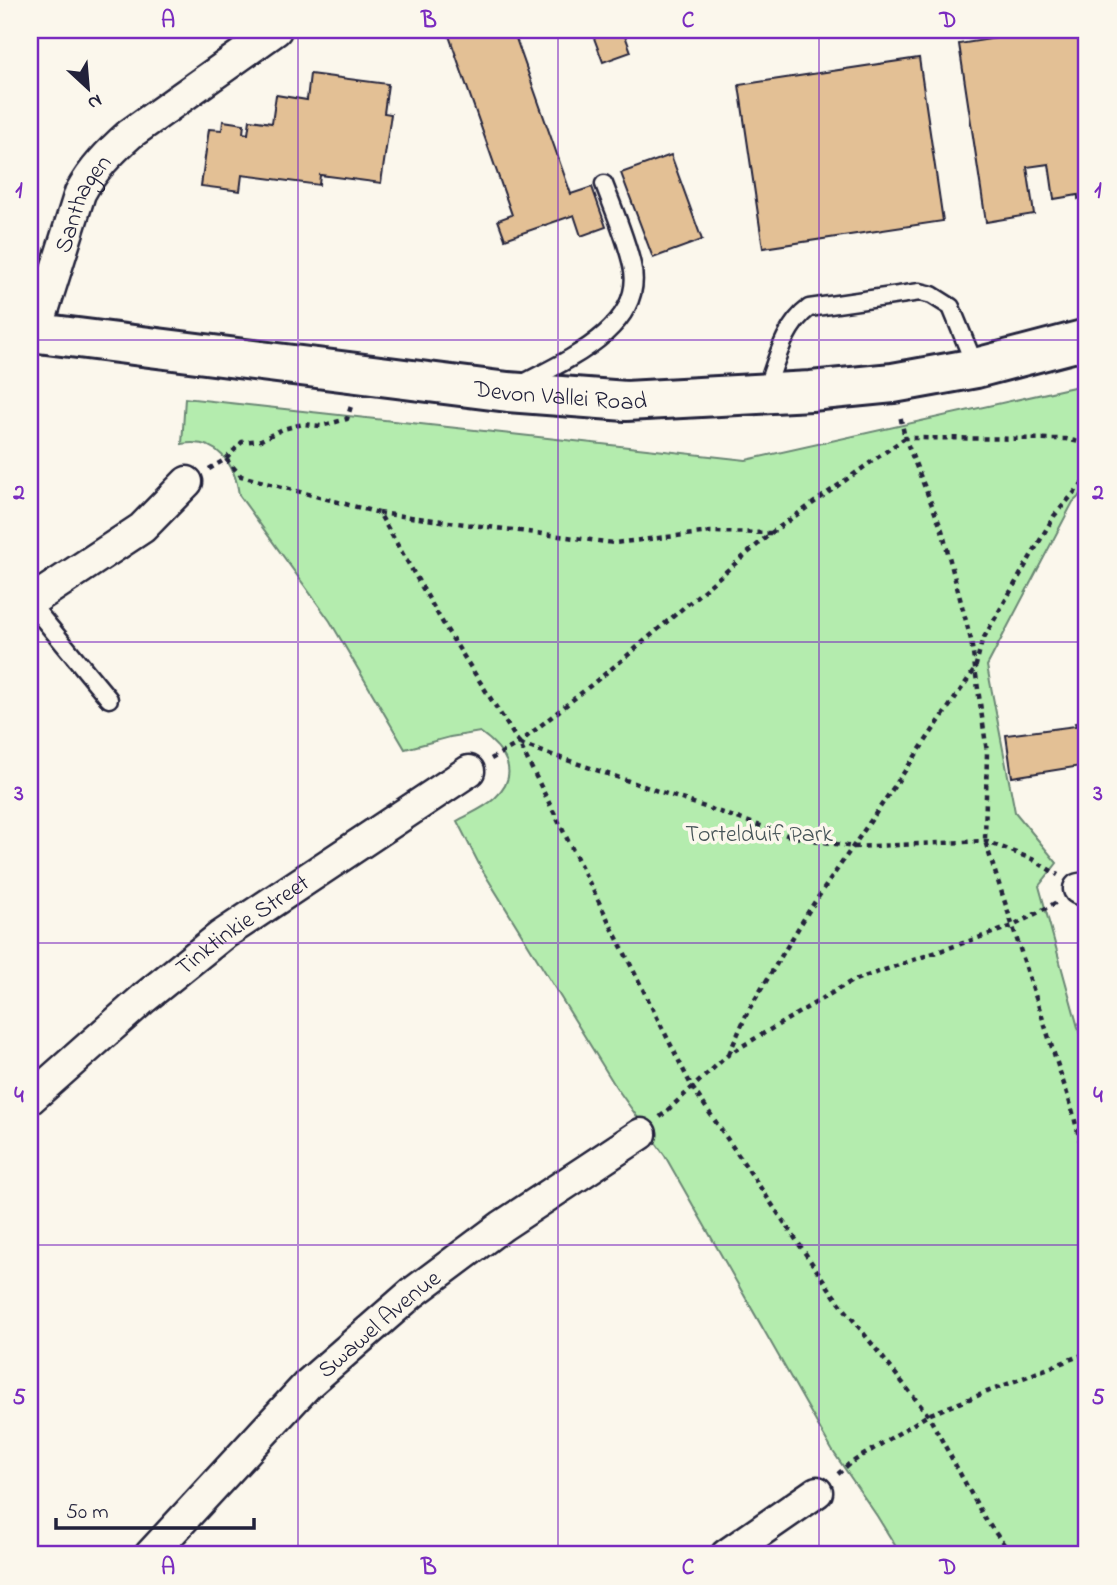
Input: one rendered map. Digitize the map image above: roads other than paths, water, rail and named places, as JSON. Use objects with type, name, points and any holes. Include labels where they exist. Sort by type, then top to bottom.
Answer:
[{"type":"street","name":"Santhagen","points":[[33,333],[80,193],[89,177],[130,134],[276,30]]},
{"type":"street","name":"Devon Vallei Road","points":[[33,333],[508,392],[626,401],[765,394],[894,383],[976,368],[1087,339]]},
{"type":"street","points":[[33,594],[142,528],[187,482]]},
{"type":"street","name":"Tinktinkie Street","points":[[30,1099],[144,998],[221,936],[469,771]]},
{"type":"street","name":"Swawel Avenue","points":[[150,1555],[308,1384],[411,1294],[502,1226],[641,1134]]},
{"type":"street","points":[[726,1555],[817,1492]]},
{"type":"lane","points":[[508,392],[570,358],[613,326],[627,311],[633,289],[633,267],[604,184]]},
{"type":"lane","points":[[765,394],[790,330],[796,319],[808,308],[920,292],[932,295],[951,307],[976,368]]},
{"type":"lane","points":[[33,594],[109,699]]},
{"type":"park label","name":"Tortelduif Park","points":[[759,833]]}]
